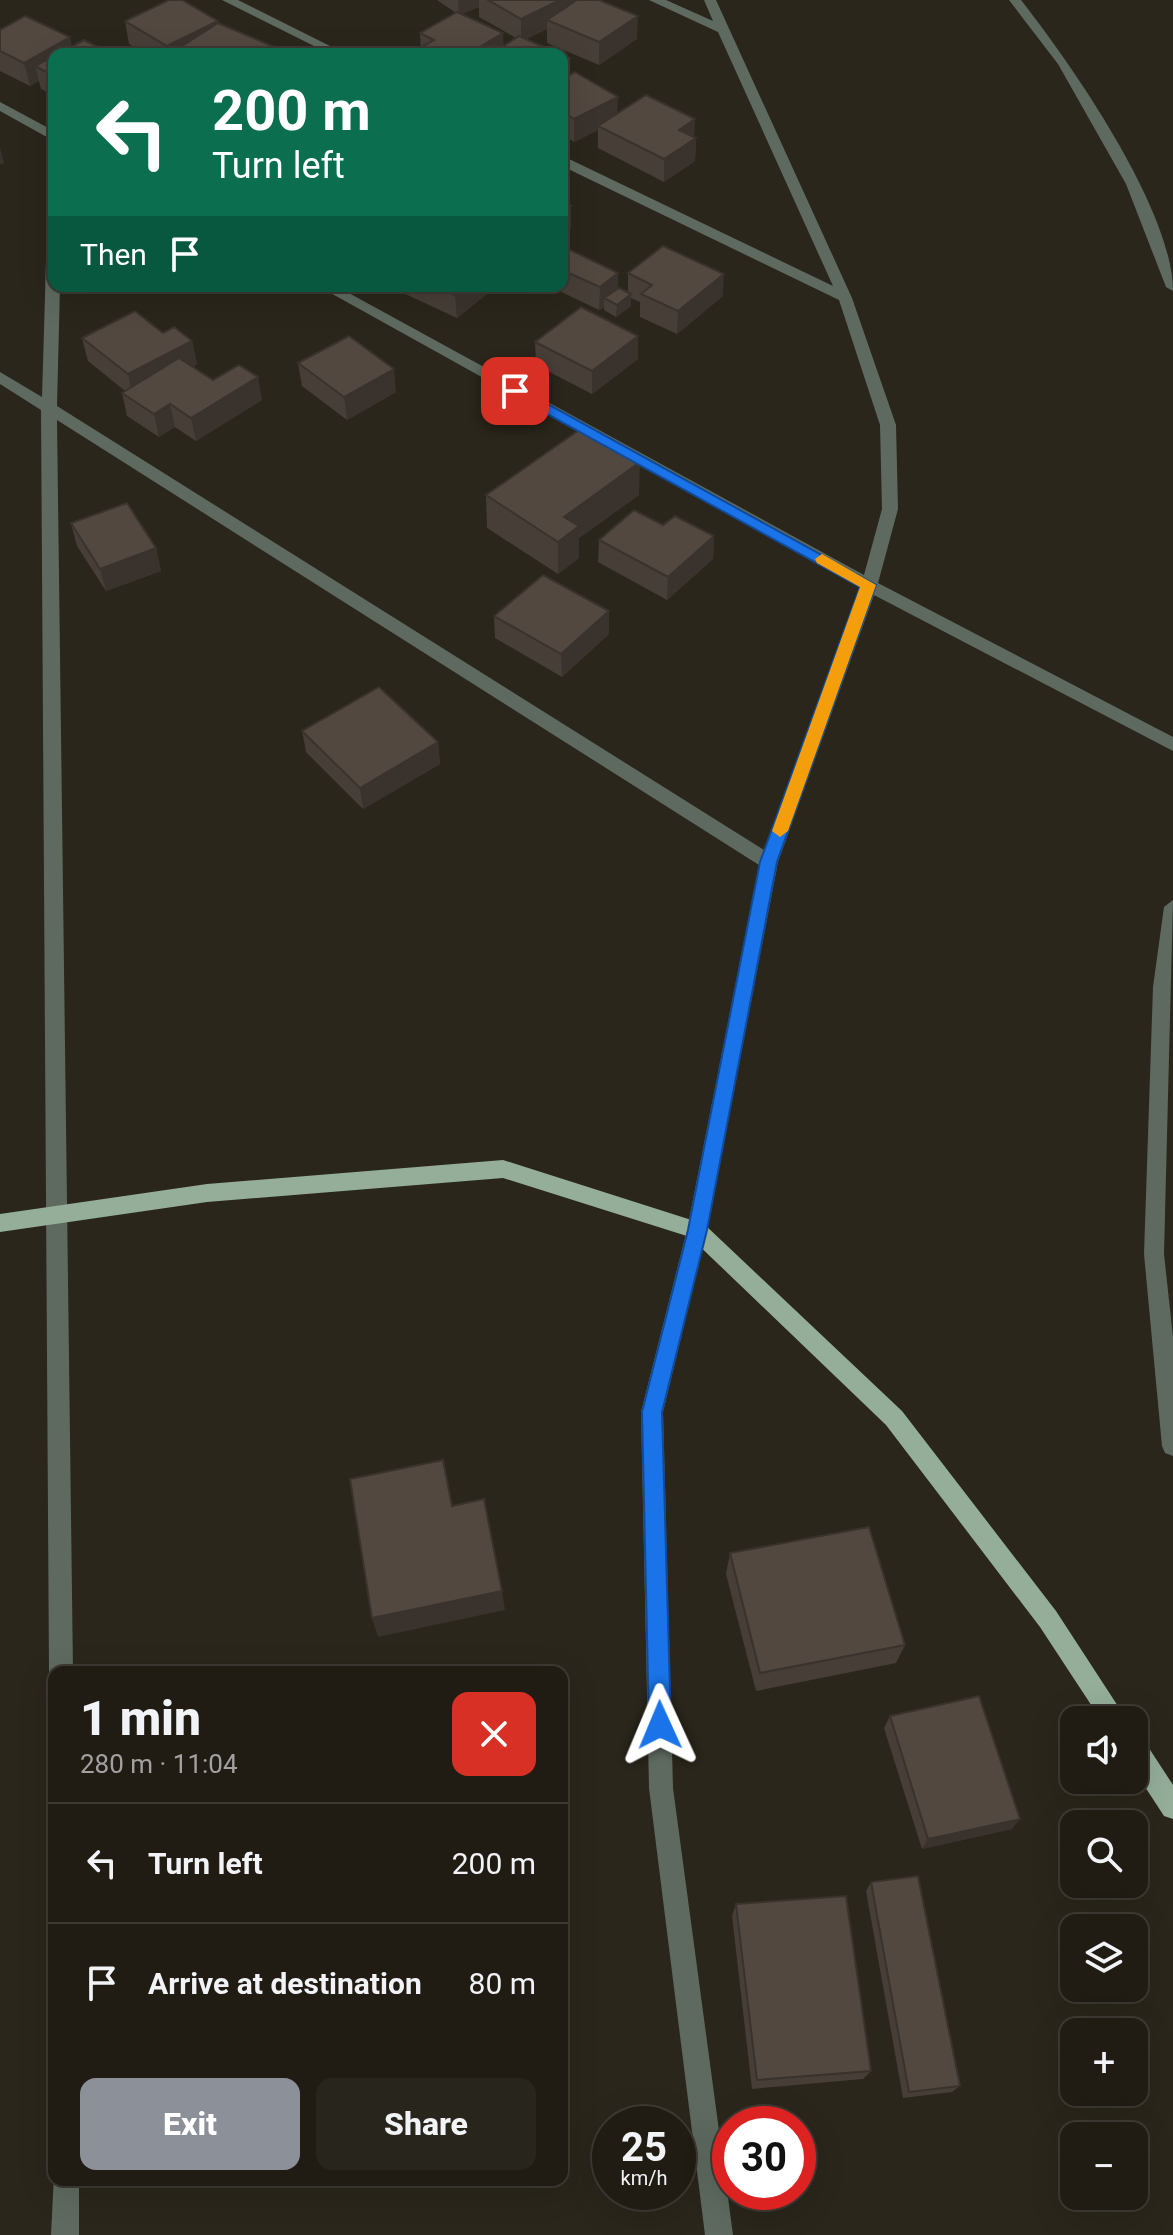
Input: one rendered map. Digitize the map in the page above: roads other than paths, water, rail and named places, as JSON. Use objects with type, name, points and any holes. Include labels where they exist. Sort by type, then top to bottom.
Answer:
[{"type":"main road","points":[[0,1223],[207,1193],[503,1169],[697,1230],[894,1418],[1048,1619],[1106,1706]]},
{"type":"main road","points":[[1148,1769],[1173,1807]]},
{"type":"street","points":[[228,0],[328,48]]},
{"type":"street","points":[[655,0],[724,30]]},
{"type":"street","points":[[710,0],[845,298],[888,425],[890,509],[869,585],[769,862],[697,1230],[652,1412],[661,1788],[719,2235]]},
{"type":"street","points":[[1015,0],[1064,63],[1133,184],[1173,287]]},
{"type":"street","points":[[0,106],[48,134]]},
{"type":"street","points":[[568,164],[845,298]]},
{"type":"street","points":[[52,292],[49,408],[61,1666]]},
{"type":"street","points":[[336,292],[869,585],[1173,745]]},
{"type":"street","points":[[0,377],[769,862]]},
{"type":"street","points":[[1173,907],[1163,987],[1154,1254],[1173,1446]]},
{"type":"street","points":[[65,2186],[65,2235]]}]
